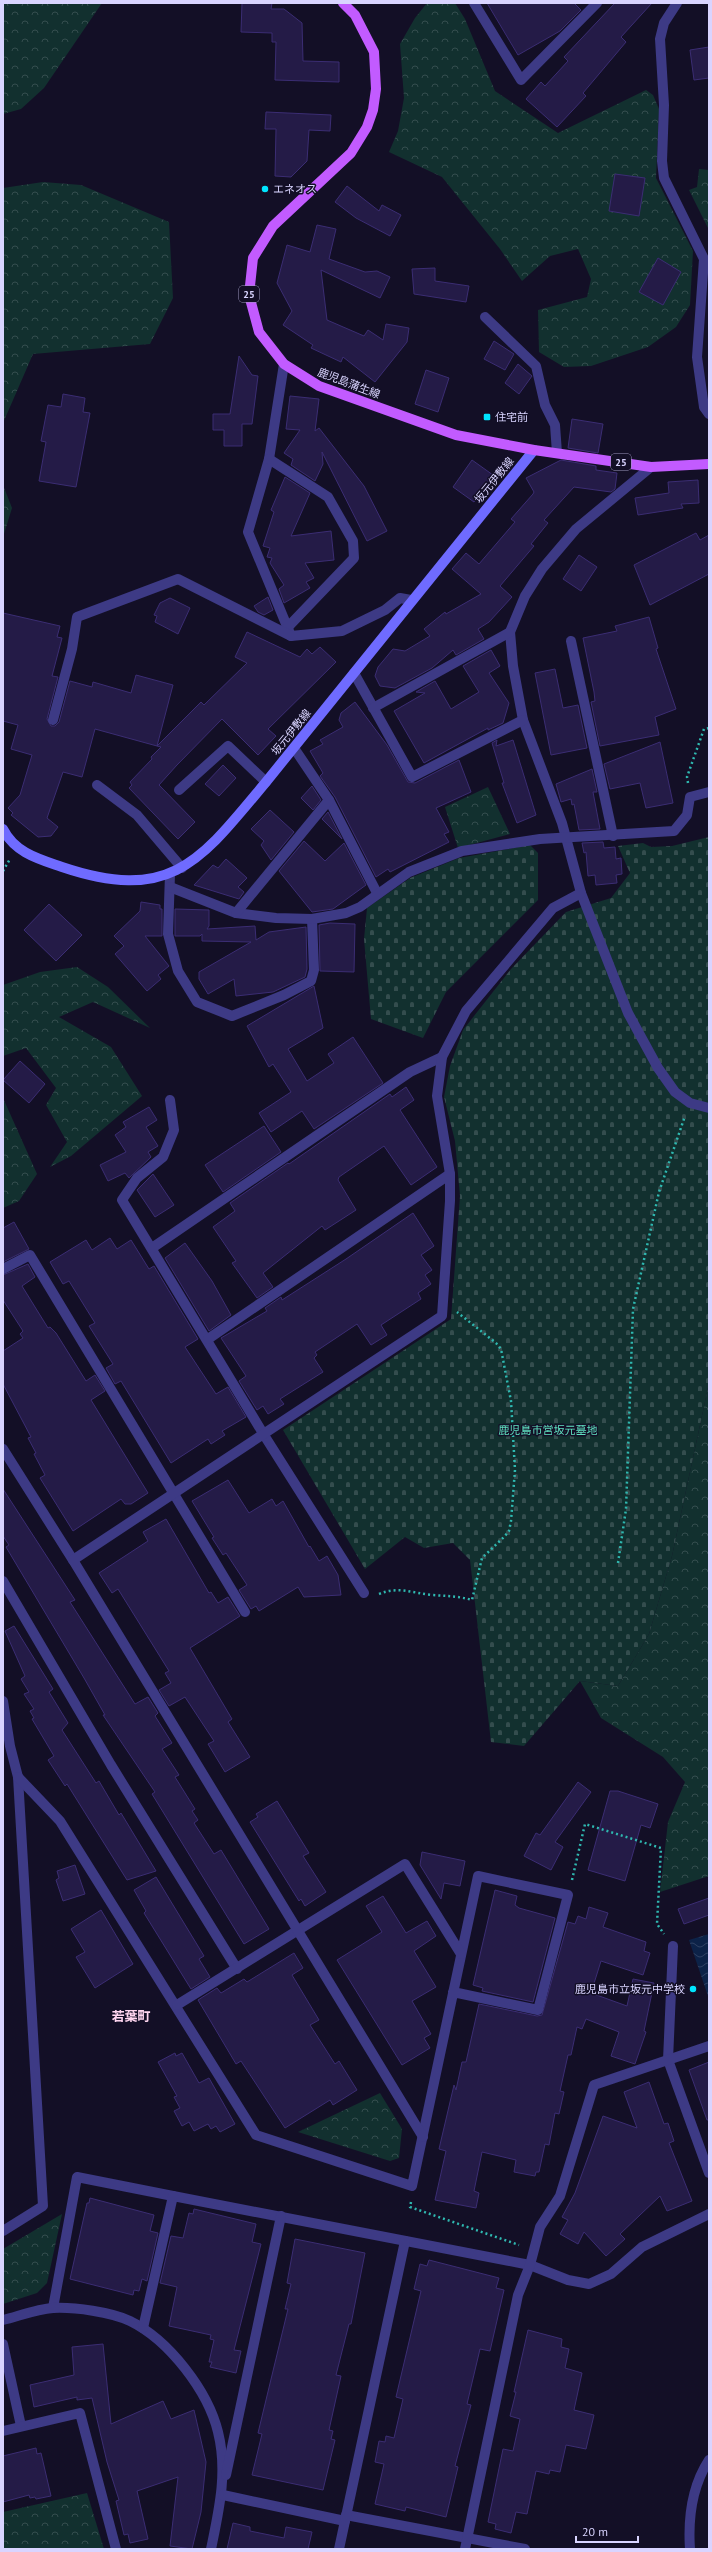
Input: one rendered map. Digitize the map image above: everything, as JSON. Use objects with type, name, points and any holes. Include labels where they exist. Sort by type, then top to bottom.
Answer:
[{"type":"main road","name":"鹿児島蒲生線","points":[[343,3],[356,14],[374,52],[376,89],[367,127],[351,153],[273,226],[253,258],[249,295],[259,332],[284,364],[318,386],[456,435],[534,450],[651,466],[709,464]]},
{"type":"main road","name":"坂元伊敷線","points":[[3,829],[17,849],[69,869],[120,881],[154,879],[170,874],[192,862],[221,836],[266,782],[411,600],[534,450]]},
{"type":"street","points":[[474,3],[521,80],[597,3]]},
{"type":"street","points":[[677,3],[664,23],[660,39],[664,105],[662,161],[664,178],[706,258],[697,357],[704,407],[709,414]]},
{"type":"street","points":[[485,317],[536,366],[545,405],[555,425],[557,453]]},
{"type":"street","points":[[284,364],[269,459],[248,532],[289,632]]},
{"type":"street","points":[[269,459],[328,497],[353,541],[354,558],[289,632]]},
{"type":"street","points":[[651,466],[576,528],[542,568],[526,596],[510,632],[515,688],[523,720],[562,823],[581,893],[628,1013],[658,1068],[675,1092],[690,1103],[709,1108]]},
{"type":"street","points":[[53,720],[72,649],[77,617],[178,579],[289,632],[342,630],[385,610],[400,598],[411,600]]},
{"type":"street","points":[[373,708],[510,632]]},
{"type":"street","points":[[571,641],[613,836]]},
{"type":"street","points":[[354,673],[412,777],[523,720]]},
{"type":"street","points":[[179,790],[228,746],[266,782]]},
{"type":"street","points":[[294,748],[329,800],[377,893]]},
{"type":"street","points":[[97,785],[137,815],[182,868]]},
{"type":"street","points":[[170,887],[236,913],[276,918],[312,919],[346,913],[360,907],[377,893],[416,868],[462,852],[540,839],[613,836],[674,831],[687,815],[690,797],[709,792]]},
{"type":"street","points":[[236,913],[329,800]]},
{"type":"street","points":[[170,874],[168,934],[178,971],[197,1002],[232,1016],[273,1000],[311,981],[314,970],[312,919]]},
{"type":"street","points":[[73,1560],[174,1495],[442,1316],[450,1174],[437,1096],[442,1057],[466,1011],[553,908],[581,893]]},
{"type":"street","points":[[152,1248],[410,1072],[442,1057]]},
{"type":"street","points":[[170,1100],[174,1130],[163,1158],[137,1178],[122,1200],[208,1339],[264,1435],[364,1593]]},
{"type":"street","points":[[208,1339],[450,1174]]},
{"type":"street","points":[[3,1269],[30,1255],[245,1612]]},
{"type":"street","points":[[3,1449],[73,1560],[297,1932],[423,2137]]},
{"type":"street","points":[[3,1581],[111,1765],[237,1969]]},
{"type":"street","points":[[3,1701],[10,1746],[18,1776],[43,2206],[3,2230]]},
{"type":"street","points":[[18,1776],[60,1821],[177,2005],[256,2135],[412,2186],[423,2137],[453,1992],[461,1954],[478,1876],[568,1895],[538,2010],[453,1992]]},
{"type":"street","points":[[177,2005],[405,1864],[461,1954]]},
{"type":"street","points":[[673,1946],[668,2060],[709,2173]]},
{"type":"street","points":[[466,2544],[518,2295],[530,2265],[540,2227],[560,2196],[594,2085],[709,2046]]},
{"type":"street","points":[[53,2308],[77,2177],[530,2265],[568,2280],[589,2284],[611,2274],[642,2247],[709,2214]]},
{"type":"street","points":[[143,2328],[173,2196]]},
{"type":"street","points":[[211,2549],[282,2216]]},
{"type":"street","points":[[339,2549],[405,2241]]},
{"type":"street","points":[[3,2320],[53,2308],[87,2310],[128,2320],[143,2328],[162,2345],[202,2390],[218,2432],[223,2493]]},
{"type":"street","points":[[3,2344],[21,2426]]},
{"type":"street","points":[[3,2431],[80,2413],[116,2549]]},
{"type":"street","points":[[690,2549],[691,2509],[695,2490],[709,2460]]},
{"type":"street","points":[[223,2493],[466,2544],[525,2549]]},
{"type":"path","points":[[690,797],[687,778],[704,729],[709,728]]},
{"type":"path","points":[[618,1564],[626,1509],[634,1309],[659,1192],[674,1140],[690,1103]]},
{"type":"path","points":[[364,1593],[377,1596],[389,1590],[403,1589],[432,1595],[457,1595],[472,1600],[482,1558],[509,1531],[515,1470],[511,1401],[501,1349],[454,1310],[442,1306]]},
{"type":"path","points":[[568,1895],[585,1824],[661,1848],[657,1924],[673,1946]]},
{"type":"path","points":[[412,2186],[410,2208],[534,2252]]},
{"type":"green space","points":[[3,3],[102,3],[44,88],[21,109],[3,114]]},
{"type":"green space","points":[[427,3],[455,3],[465,19],[495,91],[558,133],[646,90],[653,95],[659,109],[656,178],[693,251],[690,305],[676,327],[648,347],[591,366],[564,367],[539,352],[538,310],[587,297],[591,279],[578,249],[550,256],[522,281],[500,249],[442,177],[389,152],[398,131],[404,98],[400,44],[415,18]]},
{"type":"green space","points":[[699,169],[709,170],[709,230],[689,190],[697,187]]},
{"type":"green space","points":[[43,182],[81,185],[169,222],[173,298],[150,344],[33,354],[3,423],[3,188]]},
{"type":"green space","points":[[3,485],[12,508],[3,537]]},
{"type":"green space","points":[[488,787],[510,834],[458,848],[445,807]]},
{"type":"green space","name":"鹿児島市営坂元墓地","points":[[709,837],[709,1383],[672,1556],[649,1634],[618,1686],[580,1681],[524,1746],[491,1742],[470,1560],[453,1543],[424,1548],[405,1537],[365,1569],[283,1430],[451,1319],[460,1196],[455,1141],[444,1097],[450,1066],[463,1030],[511,969],[566,912],[611,898],[630,873],[618,846],[643,843],[651,847],[672,846]]},
{"type":"green space","points":[[530,845],[538,853],[538,900],[446,992],[423,1038],[371,1019],[364,939],[367,908],[410,878],[459,858]]},
{"type":"green space","points":[[77,967],[108,987],[150,1028],[93,1002],[59,1017],[111,1047],[142,1096],[71,1156],[50,1167],[67,1142],[46,1105],[56,1088],[26,1048],[3,1056],[3,985],[40,972]]},
{"type":"green space","points":[[3,1098],[37,1174],[19,1201],[3,1208]]},
{"type":"green space","points":[[709,1383],[709,1876],[660,1892],[668,1822],[685,1782],[663,1757],[601,1718],[580,1681],[618,1686],[649,1634],[672,1556]]},
{"type":"green space","points":[[380,2093],[402,2129],[399,2158],[390,2161],[298,2132]]},
{"type":"green space","points":[[62,2214],[47,2283],[37,2293],[3,2304],[3,2249]]},
{"type":"green space","points":[[87,2493],[104,2549],[3,2549],[3,2512]]},
{"type":"water","points":[[709,1934],[709,1999],[689,1940]]},
{"type":"building","points":[[242,3],[272,3],[271,9],[284,9],[302,23],[303,61],[339,62],[339,82],[275,80],[276,42],[272,42],[272,33],[241,32]]},
{"type":"building","points":[[487,3],[574,3],[581,10],[560,31],[518,55]]},
{"type":"building","points":[[615,3],[652,3],[621,37],[626,42],[583,93],[586,96],[557,127],[526,99],[541,82],[545,86],[568,61],[564,57]]},
{"type":"building","points":[[709,47],[709,78],[694,80],[690,50]]},
{"type":"building","points":[[266,112],[331,115],[330,131],[309,130],[307,161],[291,177],[275,176],[276,129],[265,129]]},
{"type":"building","points":[[615,174],[645,178],[639,216],[609,211]]},
{"type":"building","points":[[347,186],[379,211],[382,205],[401,215],[390,236],[356,218],[335,202]]},
{"type":"building","points":[[317,225],[336,229],[329,259],[365,272],[377,271],[390,277],[380,298],[321,270],[327,320],[364,336],[368,330],[383,340],[386,324],[409,328],[407,342],[375,382],[343,357],[341,362],[311,348],[313,345],[283,325],[292,311],[277,283],[287,245],[310,252]]},
{"type":"building","points":[[658,258],[681,272],[663,305],[639,292]]},
{"type":"building","points":[[435,268],[435,281],[469,286],[466,302],[414,294],[412,269]]},
{"type":"building","points":[[494,341],[514,354],[505,370],[484,359]]},
{"type":"building","points":[[239,356],[252,375],[258,376],[252,424],[242,424],[242,446],[224,446],[224,430],[213,430],[213,414],[230,414]]},
{"type":"building","points":[[518,364],[532,376],[519,394],[505,383]]},
{"type":"building","points":[[426,370],[449,378],[438,412],[415,404]]},
{"type":"building","points":[[63,394],[85,398],[83,412],[90,413],[76,487],[39,481],[46,442],[41,441],[48,405],[61,407]]},
{"type":"building","points":[[290,396],[319,399],[315,431],[319,428],[364,486],[387,531],[367,541],[322,452],[323,464],[315,481],[291,465],[293,459],[284,453],[300,430],[286,429]]},
{"type":"building","points":[[572,419],[603,424],[598,453],[568,448]]},
{"type":"building","points":[[472,460],[493,475],[474,502],[453,487]]},
{"type":"building","points":[[561,460],[596,466],[596,470],[617,473],[615,489],[611,492],[574,487],[544,520],[548,523],[531,544],[534,546],[500,586],[512,597],[489,622],[478,629],[484,639],[456,655],[453,650],[432,668],[395,688],[380,686],[375,676],[378,667],[393,649],[405,651],[430,636],[424,629],[445,612],[446,614],[481,594],[452,569],[466,553],[479,564],[515,522],[511,519],[533,494],[534,492],[526,478]]},
{"type":"building","points":[[285,477],[310,493],[291,536],[331,531],[334,560],[305,563],[314,578],[306,582],[310,588],[284,603],[279,589],[284,585],[270,563],[272,558],[267,557],[270,548],[263,546],[274,512],[271,510]]},
{"type":"building","points":[[698,480],[699,503],[681,504],[683,508],[638,515],[635,498],[669,493],[668,482]]},
{"type":"building","points":[[696,533],[700,540],[709,535],[709,574],[650,605],[634,565]]},
{"type":"building","points":[[579,555],[597,567],[581,591],[563,579]]},
{"type":"building","points":[[268,597],[273,610],[264,615],[258,612],[254,606]]},
{"type":"building","points":[[170,598],[190,608],[178,634],[155,622],[157,616],[154,615],[160,603]]},
{"type":"building","points":[[3,613],[60,626],[57,637],[62,638],[52,676],[58,677],[47,719],[51,726],[55,726],[59,722],[70,681],[92,687],[93,682],[131,693],[136,675],[173,685],[157,746],[95,729],[82,777],[63,772],[47,818],[58,827],[51,836],[38,837],[11,815],[13,813],[8,808],[20,795],[32,755],[11,749],[18,725],[3,721]]},
{"type":"building","points":[[649,617],[658,648],[656,649],[676,709],[655,717],[659,735],[600,746],[591,702],[595,701],[594,692],[583,638],[617,631],[615,626]]},
{"type":"building","points":[[247,632],[300,657],[307,649],[312,654],[320,647],[336,662],[268,729],[276,736],[258,755],[222,719],[159,785],[195,822],[178,839],[129,788],[132,785],[130,782],[152,759],[151,757],[161,747],[157,746],[201,702],[204,705],[247,663],[235,657]]},
{"type":"building","points":[[491,650],[500,666],[489,673],[509,703],[503,723],[488,730],[488,728],[424,763],[394,711],[425,693],[416,692],[435,681],[451,709],[479,692],[463,666]]},
{"type":"building","points":[[555,669],[563,708],[578,705],[587,748],[551,755],[535,673]]},
{"type":"building","points":[[355,702],[387,745],[408,782],[415,783],[459,760],[471,792],[436,808],[449,832],[444,834],[449,842],[390,872],[388,869],[376,877],[335,797],[320,776],[323,773],[310,751],[323,744],[320,740],[343,727],[339,720],[341,713]]},
{"type":"building","points":[[497,740],[496,746],[513,740],[536,815],[517,823],[502,783],[504,783],[492,743]]},
{"type":"building","points":[[660,742],[673,803],[646,808],[640,783],[610,789],[604,764]]},
{"type":"building","points":[[223,765],[236,778],[219,796],[205,784]]},
{"type":"building","points":[[592,769],[597,792],[593,792],[600,829],[579,830],[574,804],[572,805],[571,799],[561,802],[556,784]]},
{"type":"building","points":[[312,786],[321,800],[313,810],[301,798]]},
{"type":"building","points":[[270,810],[294,832],[271,860],[261,845],[264,841],[251,829]]},
{"type":"building","points":[[328,812],[342,839],[322,819]]},
{"type":"building","points":[[304,841],[325,861],[344,843],[366,885],[333,909],[312,912],[279,871]]},
{"type":"building","points":[[603,842],[604,848],[615,847],[616,859],[621,858],[622,874],[616,875],[617,883],[596,885],[595,875],[588,876],[586,852],[584,853],[582,843]]},
{"type":"building","points":[[226,859],[247,878],[238,887],[244,892],[239,899],[194,885],[213,865],[218,868]]},
{"type":"building","points":[[141,902],[160,905],[160,909],[162,909],[162,936],[145,936],[169,966],[158,975],[161,979],[147,991],[115,954],[124,946],[114,936],[140,911]]},
{"type":"building","points":[[49,904],[82,935],[56,961],[24,930]]},
{"type":"building","points":[[175,909],[209,910],[209,926],[207,929],[255,926],[256,940],[269,932],[306,927],[307,969],[305,977],[273,992],[236,996],[234,979],[208,994],[199,979],[199,972],[251,942],[202,941],[202,934],[200,936],[175,936]]},
{"type":"building","points":[[330,923],[355,924],[354,972],[320,971],[319,925]]},
{"type":"building","points":[[314,986],[323,1028],[288,1049],[307,1081],[334,1063],[328,1054],[353,1037],[383,1083],[314,1129],[302,1111],[271,1132],[259,1113],[291,1092],[273,1064],[269,1067],[247,1026]]},
{"type":"building","points":[[20,1061],[45,1084],[29,1103],[3,1080]]},
{"type":"building","points":[[406,1087],[414,1100],[400,1110],[437,1167],[411,1185],[384,1146],[339,1177],[338,1180],[356,1210],[325,1230],[322,1226],[263,1273],[273,1287],[257,1298],[232,1263],[236,1261],[213,1227],[235,1211],[230,1203],[390,1094],[392,1097]]},
{"type":"building","points":[[149,1107],[157,1120],[146,1127],[158,1146],[148,1152],[151,1157],[129,1178],[125,1173],[108,1181],[100,1165],[126,1152],[115,1135],[126,1127],[123,1122]]},
{"type":"building","points":[[264,1126],[281,1152],[223,1192],[205,1165]]},
{"type":"building","points":[[153,1174],[174,1205],[155,1217],[137,1190]]},
{"type":"building","points":[[413,1213],[434,1246],[421,1255],[432,1270],[425,1275],[431,1284],[418,1293],[421,1299],[381,1325],[387,1335],[371,1345],[357,1324],[315,1352],[317,1355],[314,1358],[323,1372],[280,1399],[284,1404],[268,1414],[263,1406],[257,1410],[239,1381],[246,1376],[221,1338],[267,1311],[265,1308],[281,1297],[282,1300],[346,1259]]},
{"type":"building","points":[[14,1222],[29,1249],[3,1262],[3,1228]]},
{"type":"building","points":[[110,1238],[117,1249],[131,1240],[149,1269],[154,1266],[198,1339],[185,1347],[216,1394],[228,1387],[246,1417],[222,1431],[225,1435],[211,1444],[208,1439],[171,1463],[121,1381],[115,1384],[106,1368],[113,1364],[89,1326],[95,1323],[69,1281],[63,1284],[50,1262],[86,1240],[92,1250]]},
{"type":"building","points":[[185,1243],[212,1281],[231,1315],[209,1331],[165,1258]]},
{"type":"building","points":[[28,1264],[35,1277],[22,1286],[48,1328],[50,1327],[56,1333],[86,1381],[95,1375],[105,1391],[91,1400],[148,1493],[131,1504],[125,1504],[121,1499],[73,1531],[40,1478],[45,1475],[34,1454],[36,1453],[28,1438],[31,1437],[3,1384],[3,1351],[23,1338],[20,1334],[23,1331],[3,1300],[3,1275]]},
{"type":"building","points":[[228,1480],[249,1513],[272,1499],[276,1506],[283,1501],[309,1547],[310,1546],[319,1561],[327,1556],[338,1575],[341,1595],[304,1597],[298,1587],[259,1611],[256,1606],[251,1609],[239,1590],[247,1585],[226,1553],[223,1555],[192,1501]]},
{"type":"building","points":[[3,1489],[75,1600],[70,1602],[135,1704],[148,1697],[158,1713],[155,1716],[172,1743],[162,1749],[179,1775],[175,1777],[195,1809],[192,1811],[198,1820],[194,1823],[214,1854],[221,1850],[269,1929],[244,1944],[152,1794],[155,1792],[103,1715],[105,1715],[84,1678],[6,1547],[9,1545],[3,1536]]},
{"type":"building","points":[[166,1519],[209,1593],[211,1592],[218,1603],[228,1597],[240,1616],[190,1648],[232,1719],[228,1722],[250,1757],[225,1772],[208,1744],[214,1741],[185,1697],[169,1706],[159,1690],[171,1683],[165,1673],[169,1671],[118,1589],[112,1593],[99,1573],[148,1541],[143,1532]]},
{"type":"building","points":[[14,1626],[53,1689],[49,1692],[68,1723],[62,1730],[96,1783],[99,1781],[119,1815],[121,1813],[156,1871],[127,1880],[67,1784],[65,1786],[48,1760],[54,1756],[32,1719],[34,1718],[30,1711],[34,1709],[24,1694],[29,1692],[21,1679],[25,1676],[5,1631]]},
{"type":"building","points":[[578,1782],[591,1792],[555,1842],[563,1847],[551,1870],[524,1856],[536,1833],[540,1835]]},
{"type":"building","points":[[610,1791],[618,1791],[658,1804],[650,1828],[641,1825],[625,1881],[588,1870]]},
{"type":"building","points":[[277,1801],[309,1853],[303,1856],[326,1892],[305,1906],[301,1899],[299,1901],[250,1822],[258,1817],[256,1814]]},
{"type":"building","points":[[422,1852],[465,1861],[460,1886],[444,1883],[441,1899],[420,1865]]},
{"type":"building","points":[[75,1865],[85,1894],[63,1901],[56,1880],[59,1878],[57,1871]]},
{"type":"building","points":[[156,1877],[204,1956],[199,1959],[210,1977],[191,1989],[144,1913],[146,1911],[134,1890]]},
{"type":"building","points":[[495,1890],[517,1896],[515,1905],[519,1908],[555,1918],[533,2002],[482,1991],[483,1988],[473,1985]]},
{"type":"building","points":[[383,1896],[406,1933],[427,1921],[436,1936],[414,1951],[436,1987],[412,2001],[431,2034],[424,2038],[430,2048],[402,2065],[337,1960],[382,1932],[366,1906]]},
{"type":"building","points":[[709,1898],[709,1915],[684,1924],[678,1909]]},
{"type":"building","points":[[589,1907],[608,1913],[603,1927],[646,1942],[644,1951],[650,1953],[643,1975],[601,1961],[591,1993],[627,2006],[633,1979],[654,1983],[644,2031],[646,2032],[635,2064],[611,2056],[619,2032],[586,2019],[582,2029],[577,2027],[571,2055],[568,2055],[560,2091],[564,2092],[559,2114],[555,2113],[549,2145],[545,2144],[539,2172],[536,2172],[535,2176],[514,2172],[516,2160],[482,2152],[474,2191],[479,2193],[476,2208],[435,2200],[446,2151],[439,2149],[454,2085],[456,2090],[462,2062],[466,2062],[479,2004],[537,2016],[542,2015],[568,1922],[575,1924],[578,1916],[586,1919]]},
{"type":"building","points":[[101,1910],[133,1964],[95,1988],[76,1957],[85,1952],[71,1929]]},
{"type":"building","points":[[294,1953],[303,1968],[292,1975],[319,2020],[310,2025],[335,2064],[339,2061],[357,2090],[333,2105],[330,2100],[285,2128],[241,2061],[236,2064],[198,2000],[217,1988],[221,1993],[244,1979],[247,1982]]},
{"type":"building","points":[[175,2053],[176,2056],[182,2053],[199,2083],[209,2078],[235,2124],[220,2132],[216,2126],[211,2129],[208,2124],[194,2131],[189,2122],[182,2126],[174,2111],[180,2108],[174,2097],[177,2096],[158,2062]]},
{"type":"building","points":[[709,2062],[709,2120],[707,2120],[689,2070]]},
{"type":"building","points":[[649,2082],[664,2124],[668,2123],[674,2141],[669,2143],[692,2201],[667,2211],[660,2196],[620,2234],[625,2239],[606,2256],[584,2232],[578,2244],[560,2234],[568,2220],[562,2217],[575,2193],[603,2116],[637,2128],[624,2092]]},
{"type":"building","points":[[90,2198],[154,2215],[150,2231],[158,2233],[147,2281],[142,2279],[139,2291],[134,2290],[133,2295],[70,2279],[87,2203],[89,2203]]},
{"type":"building","points":[[194,2209],[256,2224],[252,2242],[261,2244],[234,2350],[241,2351],[236,2373],[210,2367],[212,2362],[209,2362],[214,2340],[210,2339],[211,2335],[169,2326],[177,2287],[160,2283],[171,2236],[183,2238],[189,2213],[193,2214]]},
{"type":"building","points":[[295,2239],[365,2253],[351,2324],[349,2324],[336,2375],[341,2376],[329,2430],[333,2431],[331,2439],[335,2440],[323,2490],[252,2475],[262,2434],[258,2433],[288,2309],[285,2309],[291,2284],[287,2283]]},
{"type":"building","points":[[429,2260],[499,2278],[496,2288],[504,2290],[490,2351],[480,2349],[467,2404],[471,2405],[455,2466],[458,2467],[446,2517],[406,2507],[405,2511],[375,2504],[384,2464],[375,2462],[379,2441],[385,2442],[386,2436],[394,2438],[403,2399],[396,2397],[421,2291],[414,2289],[420,2264],[427,2266]]},
{"type":"building","points":[[528,2330],[562,2339],[561,2347],[569,2349],[565,2368],[582,2373],[574,2410],[594,2415],[586,2449],[566,2445],[560,2472],[550,2470],[549,2474],[536,2471],[527,2514],[516,2512],[511,2533],[495,2529],[496,2524],[488,2522],[503,2449],[513,2451],[520,2419],[510,2416]]},
{"type":"building","points":[[103,2344],[111,2424],[163,2401],[171,2419],[194,2410],[206,2462],[201,2512],[192,2549],[170,2546],[178,2477],[137,2491],[148,2539],[130,2543],[128,2534],[124,2535],[116,2501],[119,2500],[107,2462],[92,2398],[77,2400],[77,2397],[34,2407],[30,2385],[74,2375],[72,2347]]},
{"type":"building","points":[[36,2448],[37,2454],[41,2453],[51,2496],[36,2499],[35,2497],[30,2498],[29,2495],[3,2502],[3,2456]]},
{"type":"building","points":[[233,2523],[250,2527],[250,2531],[284,2538],[286,2527],[312,2532],[308,2549],[227,2549]]},
{"type":"place","name":"エネオス","points":[[265,189]]},
{"type":"place","name":"住宅前","points":[[487,417]]},
{"type":"place","name":"鹿児島市立坂元中学校","points":[[693,1989]]},
{"type":"district","name":"若葉町","points":[[131,2016]]}]
